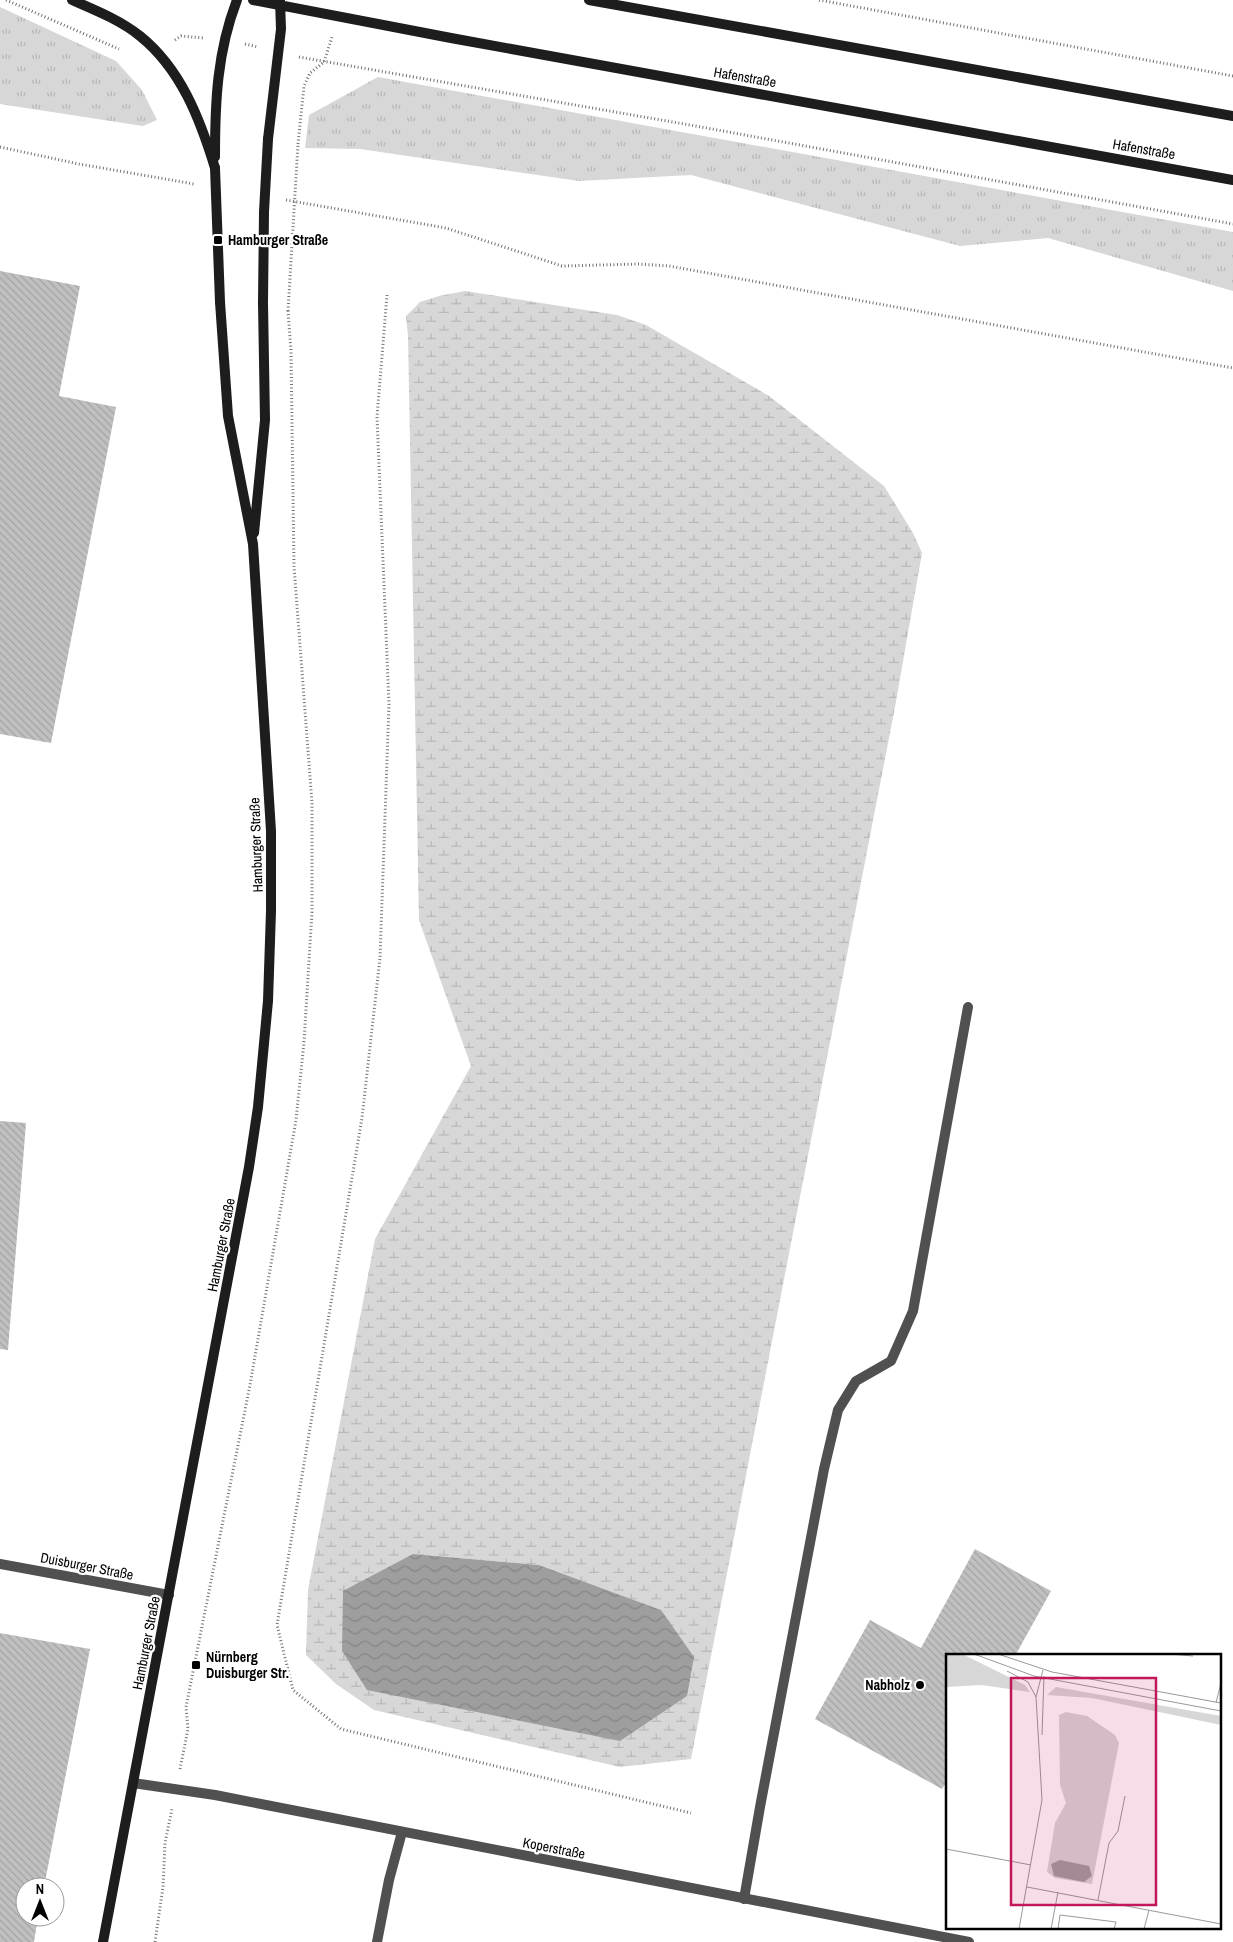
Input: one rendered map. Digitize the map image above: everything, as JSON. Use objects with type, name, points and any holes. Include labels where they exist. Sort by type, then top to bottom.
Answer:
[{"type":"street","points":[[72,0],[122,25],[139,36],[158,53],[178,80],[210,139]]},
{"type":"street","points":[[210,139],[224,39],[237,0]]},
{"type":"street","name":"Hafenstraße","points":[[253,0],[280,3],[1233,180]]},
{"type":"street","points":[[589,0],[1233,116]]},
{"type":"street","name":"Hamburger Straße","points":[[253,544],[265,420],[264,212],[268,139],[279,52],[280,3]]},
{"type":"street","name":"Hamburger Straße","points":[[103,1942],[249,1167],[258,1107],[268,1001],[272,911],[271,831],[253,544],[228,416],[220,302],[214,168],[210,139]]},
{"type":"street","points":[[744,1899],[820,1486],[838,1410],[856,1381],[891,1361],[913,1311],[968,1007]]},
{"type":"street","name":"Duisburger Straße","points":[[0,1564],[169,1595]]},
{"type":"street","name":"Koperstraße","points":[[133,1783],[215,1795],[970,1942]]},
{"type":"street","points":[[377,1942],[389,1880],[402,1832]]},
{"type":"path","points":[[6,0],[121,50]]},
{"type":"path","points":[[819,0],[1233,76]]},
{"type":"path","points":[[224,39],[324,62],[680,123],[1233,224]]},
{"type":"path","points":[[288,311],[298,144],[304,86],[310,73],[324,62]]},
{"type":"path","points":[[0,147],[79,164],[195,184]]},
{"type":"path","points":[[282,200],[446,228],[562,266],[639,264],[669,266],[1233,368]]},
{"type":"path","points":[[387,295],[377,417],[389,704],[380,958],[362,1118],[277,1625],[293,1690],[341,1729],[691,1813]]},
{"type":"green space","points":[[0,7],[116,61],[142,90],[157,120],[143,126],[0,104]]},
{"type":"green space","points":[[378,77],[1233,232],[1233,291],[1048,238],[960,246],[691,175],[579,181],[360,149],[305,148],[309,115]]},
{"type":"green space","points":[[465,291],[617,315],[646,325],[769,396],[884,486],[913,533],[922,553],[895,707],[691,1759],[620,1767],[374,1710],[336,1684],[306,1655],[308,1590],[375,1239],[471,1066],[419,920],[408,336],[406,316],[420,302]],"holes":[[[413,1554],[539,1565],[661,1610]]]},
{"type":"water","points":[[413,1554],[539,1565],[661,1610],[694,1657],[687,1696],[620,1741],[367,1690],[342,1651],[343,1591]]},
{"type":"building","points":[[0,271],[80,286],[59,396],[116,407],[51,743],[0,734]]},
{"type":"building","points":[[0,1121],[26,1123],[8,1350],[0,1349]]},
{"type":"building","points":[[975,1549],[1051,1591],[1016,1654],[946,1654],[946,1783],[942,1789],[815,1719],[870,1620],[921,1648]]},
{"type":"building","points":[[0,1633],[90,1649],[46,1877],[15,1877],[15,1927],[36,1927],[34,1942],[0,1942]]},
{"type":"place","name":"Hamburger Straße","points":[[218,240]]},
{"type":"place","name":"Nürnberg Duisburger Str.","points":[[196,1665]]},
{"type":"place","name":"Nabholz","points":[[920,1685]]}]
